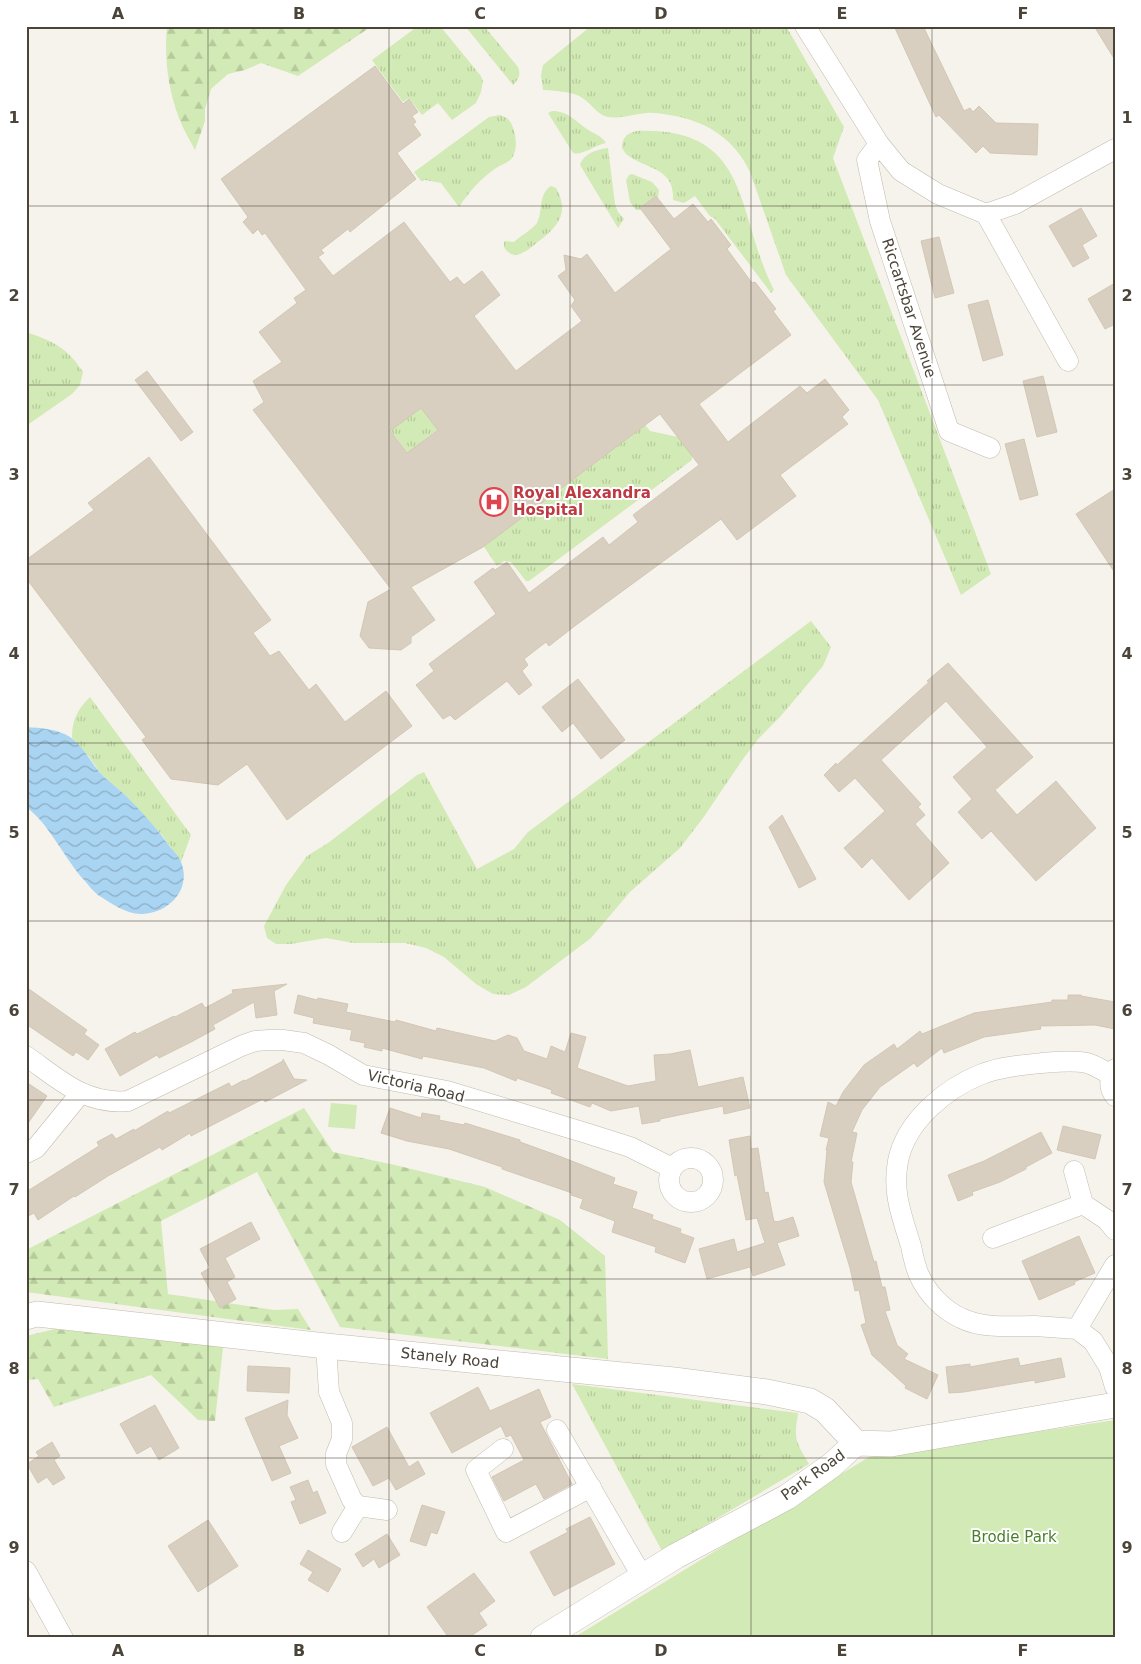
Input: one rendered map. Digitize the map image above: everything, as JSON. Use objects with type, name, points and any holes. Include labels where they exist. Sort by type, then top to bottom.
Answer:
[{"type":"street","points":[[805,26],[879,144],[901,171],[938,194],[986,214],[1068,361]]},
{"type":"street","name":"Riccartsbar Avenue","points":[[879,144],[867,160],[880,221],[949,431],[990,448]]},
{"type":"street","points":[[986,214],[1014,204],[1115,149]]},
{"type":"street","name":"Victoria Road","points":[[26,1056],[80,1094],[117,1102],[128,1101],[255,1041],[283,1040],[304,1043],[363,1075],[447,1091],[577,1130],[630,1147],[672,1168]]},
{"type":"street","points":[[1115,1096],[1110,1089],[1113,1072],[1088,1063],[1058,1061],[1009,1067],[982,1074],[959,1086],[936,1102],[924,1114],[907,1138],[898,1160],[896,1181],[896,1198],[919,1275],[936,1300],[948,1310],[971,1323],[1077,1329],[1093,1341],[1109,1366],[1115,1387]]},
{"type":"street","points":[[26,1153],[36,1148],[80,1094]]},
{"type":"street","points":[[1074,1171],[1084,1204],[1108,1220],[1115,1230]]},
{"type":"street","points":[[993,1238],[1084,1204]]},
{"type":"street","points":[[1077,1329],[1115,1266]]},
{"type":"street","name":"Stanely Road","points":[[26,1317],[37,1314],[326,1346],[674,1380],[767,1392],[810,1401],[825,1410],[856,1443]]},
{"type":"street","points":[[326,1346],[329,1392],[342,1424],[342,1439],[336,1454],[336,1464],[352,1500],[358,1506],[387,1510]]},
{"type":"street","name":"Park Road","points":[[543,1638],[676,1556],[787,1497],[832,1464],[856,1443],[891,1444],[1115,1405]]},
{"type":"street","points":[[558,1430],[642,1576]]},
{"type":"street","points":[[503,1449],[476,1470],[506,1532],[591,1487]]},
{"type":"street","points":[[342,1532],[358,1506]]},
{"type":"street","points":[[26,1571],[63,1638]]},
{"type":"green space","points":[[167,26],[372,26],[298,76],[261,63],[245,70],[228,74],[211,89],[205,109],[205,121],[195,150],[181,122],[172,96],[167,61]]},
{"type":"green space","points":[[418,26],[440,26],[481,76],[483,81],[476,103],[452,120],[438,103],[422,115],[409,98],[403,102],[372,60]]},
{"type":"green space","points":[[465,26],[484,26],[518,67],[519,77],[513,85]]},
{"type":"green space","points":[[591,26],[786,26],[844,127],[833,158],[991,574],[961,595],[878,400],[786,275],[750,172],[736,150],[717,133],[695,121],[652,113],[608,117],[595,110],[584,99],[575,94],[543,90],[541,75],[543,65]]},
{"type":"green space","points":[[558,111],[571,117],[600,136],[606,143],[577,154],[573,153],[548,113]]},
{"type":"green space","points":[[500,115],[507,118],[513,126],[516,143],[514,154],[509,161],[490,172],[480,181],[459,207],[441,183],[421,181],[414,172],[489,117]]},
{"type":"green space","points":[[636,131],[674,133],[701,143],[721,159],[734,180],[744,205],[762,261],[774,290],[771,293],[715,219],[709,215],[695,196],[684,203],[673,200],[672,189],[664,175],[626,154],[622,148],[624,139],[627,135]]},
{"type":"green space","points":[[608,148],[615,204],[618,212],[624,219],[618,228],[580,165],[584,158],[591,153]]},
{"type":"green space","points":[[632,174],[652,182],[659,190],[658,198],[656,196],[640,208],[641,210],[636,210],[630,202],[626,180]]},
{"type":"green space","points":[[551,186],[556,188],[562,204],[560,218],[546,236],[526,251],[517,255],[508,252],[504,247],[504,241],[514,242],[537,223],[542,198]]},
{"type":"green space","points":[[26,332],[59,346],[72,357],[83,372],[80,385],[72,394],[26,426]]},
{"type":"green space","points":[[412,395],[449,421],[421,442],[460,495],[447,505],[379,416]]},
{"type":"green space","points":[[625,399],[650,431],[678,437],[692,456],[692,460],[529,581],[526,581],[511,562],[504,561],[497,566],[478,538]]},
{"type":"green space","points":[[811,621],[831,647],[823,666],[780,717],[759,738],[680,848],[630,892],[591,938],[526,987],[509,995],[493,994],[476,984],[444,957],[426,948],[405,943],[353,943],[326,938],[291,944],[276,944],[267,938],[264,926],[286,885],[307,856],[328,843],[417,775],[424,772],[477,869],[514,849],[528,832]]},
{"type":"green space","points":[[90,697],[191,835],[181,862],[162,835],[124,794],[101,774],[72,738],[76,716]]},
{"type":"green space","points":[[331,1103],[357,1105],[355,1129],[328,1127]]},
{"type":"green space","points":[[304,1108],[333,1152],[485,1187],[560,1220],[605,1256],[608,1359],[340,1327],[257,1172],[161,1221],[168,1294],[274,1310],[298,1309],[311,1330],[26,1292],[26,1250]]},
{"type":"green space","points":[[55,1329],[223,1347],[215,1421],[198,1420],[151,1375],[54,1407],[38,1379],[26,1380],[26,1336]]},
{"type":"green space","points":[[572,1384],[798,1413],[797,1440],[809,1464],[662,1551]]},
{"type":"green space","name":"Brodie Park","points":[[1115,1420],[1115,1638],[573,1638],[869,1457]]},
{"type":"water","points":[[26,727],[44,728],[70,737],[79,745],[102,775],[143,813],[160,833],[179,858],[184,872],[181,890],[169,904],[153,913],[137,914],[125,911],[98,895],[78,872],[42,822],[26,807]]},
{"type":"building","points":[[894,26],[923,26],[964,111],[970,108],[973,112],[979,106],[996,123],[1038,124],[1037,155],[990,153],[983,146],[976,153],[939,115],[936,117]]},
{"type":"building","points":[[1094,26],[1115,26],[1115,60]]},
{"type":"building","points":[[375,66],[403,104],[409,99],[418,112],[412,116],[416,122],[413,124],[421,135],[397,153],[416,179],[350,232],[348,229],[321,250],[324,253],[318,257],[333,276],[404,222],[450,282],[457,277],[464,285],[482,271],[500,295],[474,316],[516,371],[582,321],[571,306],[575,300],[558,276],[566,270],[564,255],[581,259],[587,254],[615,293],[671,249],[640,208],[656,196],[674,219],[693,204],[708,222],[711,219],[731,245],[727,249],[752,283],[755,282],[776,309],[773,311],[791,335],[699,404],[728,442],[800,386],[807,393],[825,379],[849,410],[842,417],[848,424],[780,475],[796,496],[737,540],[721,519],[549,646],[546,642],[524,659],[528,665],[522,671],[532,685],[519,695],[507,681],[455,720],[450,715],[443,719],[416,685],[434,671],[429,664],[496,614],[474,582],[493,568],[495,570],[507,562],[529,593],[603,537],[609,545],[638,522],[633,515],[699,465],[660,414],[483,547],[411,587],[435,620],[411,637],[411,643],[401,650],[369,648],[360,636],[368,602],[391,589],[253,410],[264,402],[253,381],[282,362],[259,332],[297,303],[294,298],[306,290],[265,233],[262,235],[258,229],[253,234],[243,222],[248,217],[221,179]],"holes":[[[421,408],[438,430],[407,453],[390,431]]]},
{"type":"building","points":[[1081,208],[1097,236],[1082,245],[1089,258],[1073,267],[1049,226]]},
{"type":"building","points":[[939,237],[954,293],[935,298],[921,241]]},
{"type":"building","points":[[1115,283],[1115,324],[1105,329],[1088,299]]},
{"type":"building","points":[[988,300],[1003,355],[983,361],[968,305]]},
{"type":"building","points":[[147,371],[193,432],[181,441],[135,380]]},
{"type":"building","points":[[1043,376],[1057,432],[1037,437],[1023,381]]},
{"type":"building","points":[[1024,439],[1038,495],[1020,500],[1005,444]]},
{"type":"building","points":[[149,457],[271,620],[253,633],[270,656],[279,651],[309,690],[316,684],[345,722],[386,691],[412,726],[287,820],[247,764],[218,785],[171,779],[142,740],[146,737],[26,578],[26,560],[94,510],[88,503]]},
{"type":"building","points":[[1115,489],[1115,573],[1076,514]]},
{"type":"building","points":[[948,663],[1033,757],[995,790],[1017,815],[1056,781],[1096,828],[1036,881],[991,831],[982,839],[958,812],[972,799],[953,777],[987,747],[946,701],[881,760],[921,804],[918,807],[925,815],[915,824],[949,863],[909,900],[872,858],[862,868],[844,848],[885,811],[855,778],[839,792],[824,775]]},
{"type":"building","points":[[578,679],[625,740],[601,759],[573,723],[562,732],[542,707]]},
{"type":"building","points":[[782,815],[816,879],[799,888],[769,827]]},
{"type":"building","points":[[287,984],[274,991],[277,1015],[256,1018],[254,1002],[213,1025],[215,1029],[159,1058],[157,1055],[120,1076],[105,1049],[135,1032],[137,1034],[202,1003],[205,1008],[233,993],[232,990]]},
{"type":"building","points":[[26,987],[87,1030],[84,1034],[99,1045],[88,1060],[76,1052],[73,1056],[26,1024]]},
{"type":"building","points":[[298,995],[317,1000],[318,998],[348,1004],[346,1012],[395,1022],[396,1020],[436,1031],[437,1028],[495,1041],[508,1035],[517,1038],[524,1051],[547,1059],[551,1046],[565,1052],[571,1033],[586,1037],[577,1068],[628,1086],[656,1081],[654,1055],[690,1050],[698,1087],[743,1077],[750,1108],[724,1114],[723,1106],[642,1124],[639,1106],[611,1111],[592,1103],[590,1107],[551,1093],[552,1090],[517,1078],[516,1081],[484,1068],[423,1056],[422,1059],[382,1048],[382,1051],[364,1047],[365,1043],[350,1040],[352,1030],[313,1023],[314,1018],[294,1013]]},
{"type":"building","points":[[1068,995],[1081,995],[1115,1002],[1115,1029],[1095,1025],[1040,1026],[1041,1029],[984,1037],[944,1053],[942,1048],[917,1067],[914,1063],[880,1087],[862,1110],[852,1132],[857,1133],[851,1162],[853,1162],[851,1182],[874,1262],[876,1261],[882,1287],[885,1287],[890,1310],[885,1311],[897,1345],[908,1354],[904,1359],[938,1375],[927,1399],[905,1388],[906,1386],[872,1355],[861,1325],[866,1323],[859,1290],[855,1291],[824,1182],[826,1150],[829,1138],[820,1136],[828,1102],[836,1106],[843,1092],[864,1065],[894,1044],[897,1049],[920,1031],[922,1034],[974,1013],[1052,1002],[1052,1000],[1068,1000]]},
{"type":"building","points":[[283,1059],[294,1079],[307,1080],[265,1102],[263,1099],[191,1136],[190,1133],[162,1150],[160,1147],[74,1196],[38,1220],[34,1213],[26,1217],[26,1192],[99,1146],[97,1142],[112,1134],[116,1139],[134,1129],[134,1131],[168,1111],[169,1113],[229,1083],[231,1087],[245,1081],[283,1061]]},
{"type":"building","points":[[26,1082],[47,1096],[26,1126]]},
{"type":"building","points":[[390,1108],[421,1118],[422,1113],[440,1116],[439,1120],[464,1125],[465,1123],[520,1140],[520,1142],[615,1178],[613,1184],[637,1192],[632,1208],[653,1215],[652,1219],[681,1229],[680,1233],[694,1238],[685,1263],[655,1252],[656,1247],[612,1232],[615,1221],[580,1208],[583,1199],[571,1195],[572,1193],[449,1149],[407,1141],[381,1133]]},
{"type":"building","points":[[1063,1126],[1101,1135],[1095,1159],[1057,1150]]},
{"type":"building","points":[[1041,1132],[1052,1153],[1026,1167],[1026,1169],[1000,1182],[972,1192],[973,1195],[958,1201],[948,1175],[984,1161]]},
{"type":"building","points":[[750,1136],[751,1149],[758,1148],[765,1193],[768,1192],[774,1222],[793,1217],[799,1236],[777,1243],[785,1265],[753,1276],[750,1267],[707,1279],[699,1249],[734,1239],[737,1252],[765,1243],[757,1218],[746,1220],[737,1175],[735,1176],[729,1140]]},
{"type":"building","points":[[251,1222],[260,1239],[225,1258],[235,1277],[227,1282],[236,1299],[220,1308],[201,1273],[210,1268],[200,1249]]},
{"type":"building","points":[[1079,1236],[1095,1273],[1039,1300],[1022,1261]]},
{"type":"building","points":[[1018,1358],[1020,1366],[1061,1358],[1065,1377],[1035,1383],[1035,1380],[949,1393],[946,1367],[970,1364],[970,1367]]},
{"type":"building","points":[[248,1366],[290,1368],[289,1393],[247,1391]]},
{"type":"building","points":[[478,1387],[490,1411],[539,1389],[551,1417],[540,1422],[572,1484],[544,1499],[536,1484],[504,1501],[492,1477],[524,1460],[511,1435],[506,1437],[501,1426],[452,1453],[430,1413]]},
{"type":"building","points":[[288,1400],[287,1415],[298,1438],[279,1446],[291,1473],[272,1481],[245,1418]]},
{"type":"building","points":[[155,1405],[179,1448],[159,1460],[151,1446],[137,1454],[120,1424]]},
{"type":"building","points":[[387,1427],[409,1467],[418,1461],[425,1474],[396,1490],[389,1478],[373,1486],[352,1447]]},
{"type":"building","points":[[52,1442],[60,1456],[54,1460],[65,1478],[53,1485],[47,1477],[38,1483],[27,1464],[39,1456],[36,1452]]},
{"type":"building","points":[[308,1480],[313,1493],[317,1491],[326,1513],[300,1524],[291,1502],[296,1500],[290,1487]]},
{"type":"building","points":[[422,1505],[445,1512],[437,1534],[431,1532],[426,1546],[410,1541]]},
{"type":"building","points":[[590,1517],[615,1564],[554,1596],[530,1552],[568,1532],[566,1529]]},
{"type":"building","points":[[208,1520],[238,1566],[198,1592],[168,1546]]},
{"type":"building","points":[[387,1534],[400,1555],[379,1568],[374,1559],[363,1567],[355,1554]]},
{"type":"building","points":[[308,1550],[341,1569],[328,1592],[308,1580],[313,1572],[300,1564]]},
{"type":"building","points":[[474,1573],[495,1601],[479,1613],[487,1625],[468,1638],[449,1638],[427,1607]]},
{"type":"place","name":"Royal Alexandra Hospital","points":[[494,502]]}]
